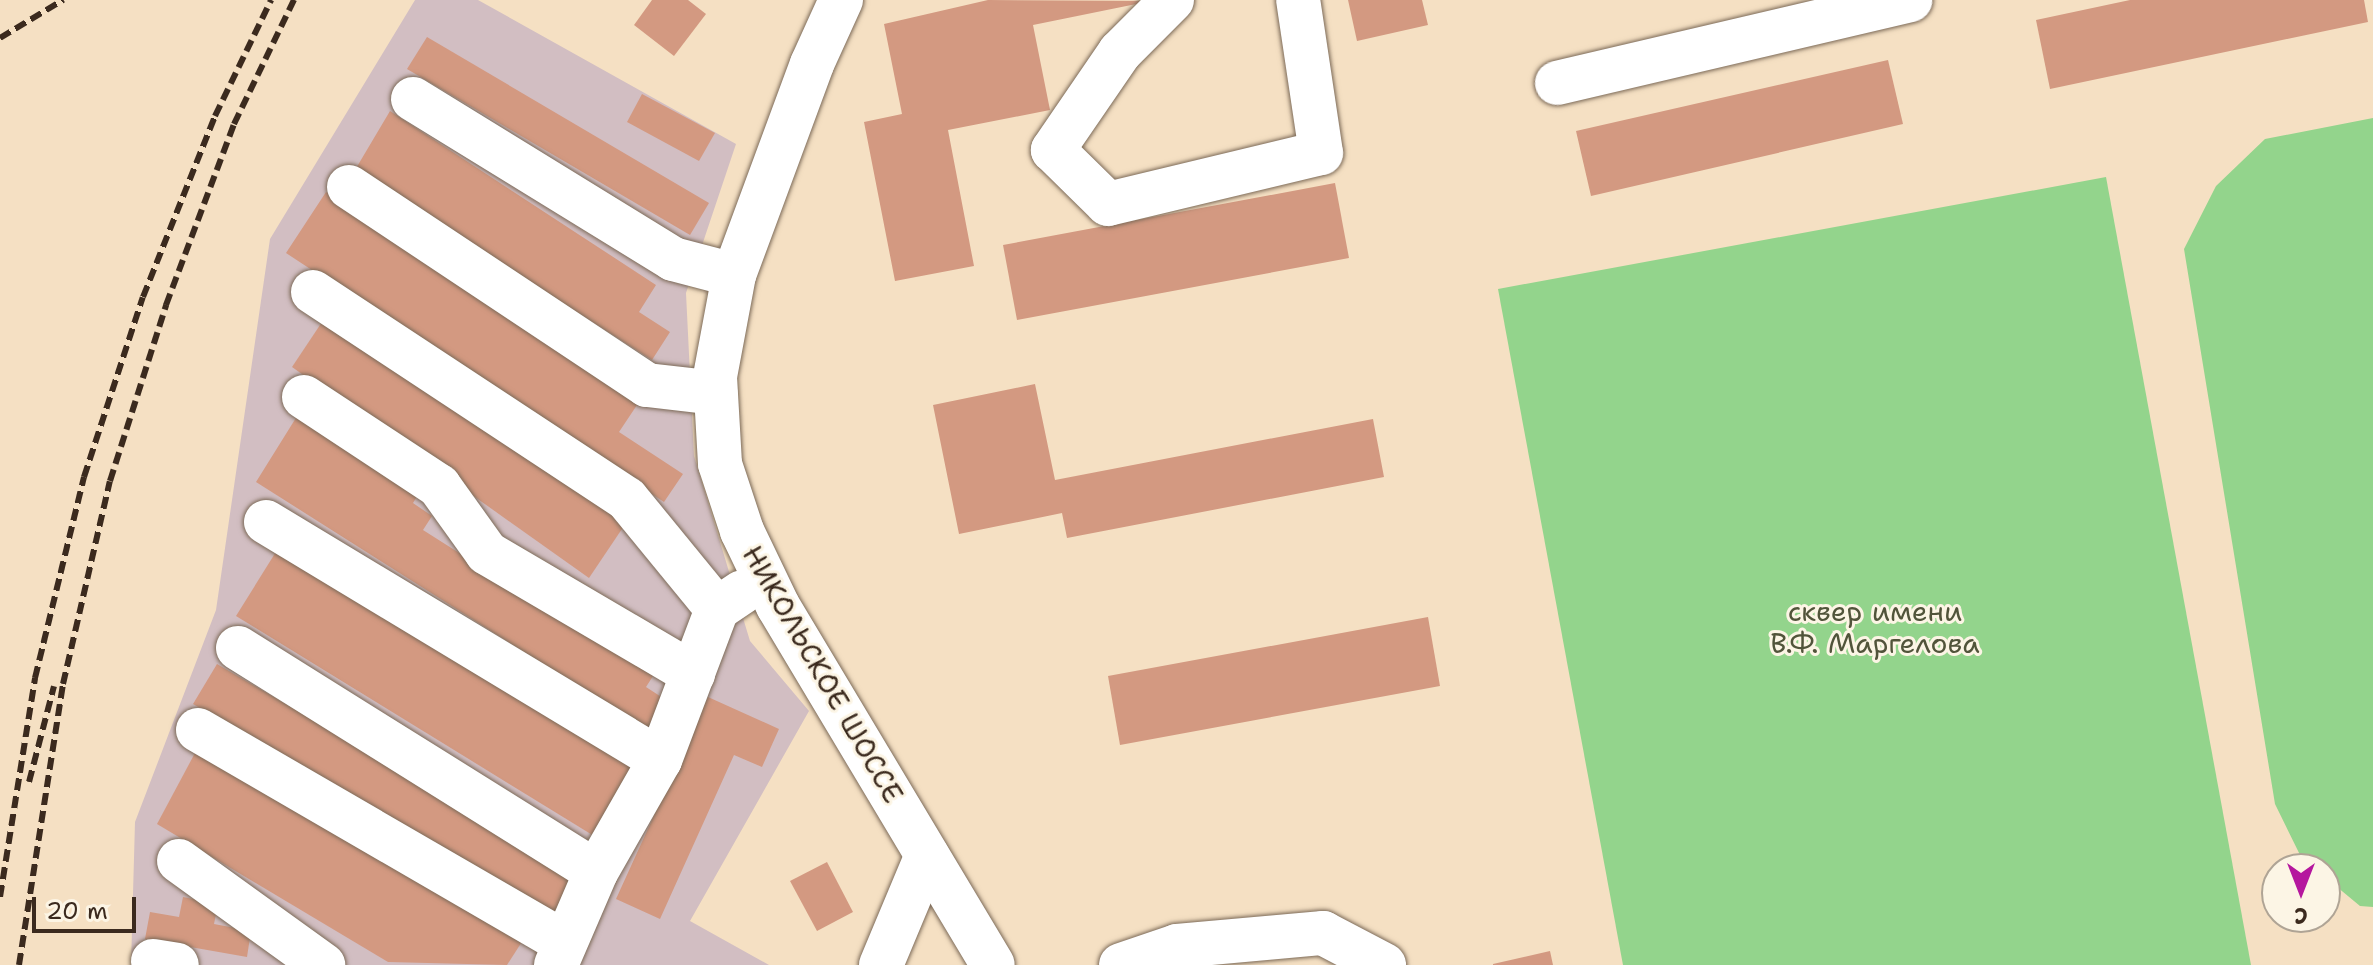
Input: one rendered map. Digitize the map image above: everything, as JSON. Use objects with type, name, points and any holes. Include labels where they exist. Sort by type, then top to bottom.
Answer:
[{"type":"street","name":"НИКОЛЬСКОЕ ШОССЕ","points":[[841,0],[812,64],[734,275],[716,393],[720,464],[764,577],[993,965]]},
{"type":"street","points":[[1172,0],[1120,52],[1053,150],[1108,204],[1321,153],[1298,0]]},
{"type":"street","points":[[1557,83],[1800,12],[1910,0]]},
{"type":"street","points":[[413,99],[673,259],[734,275]]},
{"type":"street","points":[[349,187],[647,385],[716,393]]},
{"type":"street","points":[[313,292],[627,499],[717,609]]},
{"type":"street","points":[[304,397],[439,486],[487,553],[693,674]]},
{"type":"street","points":[[266,522],[660,760]]},
{"type":"street","points":[[198,730],[560,954],[596,872],[660,760],[717,609],[764,577]]},
{"type":"street","points":[[238,648],[596,872]]},
{"type":"street","points":[[881,965],[927,855]]},
{"type":"street","points":[[179,861],[323,965]]},
{"type":"street","points":[[1121,965],[1177,946],[1323,933],[1384,965]]},
{"type":"shaded area","points":[[415,0],[478,0],[736,144],[686,293],[694,456],[750,641],[809,711],[690,921],[769,965],[131,965],[135,822],[216,610],[270,239]]},
{"type":"green space","points":[[2373,118],[2373,907],[2360,906],[2341,890],[2341,853],[2299,853],[2275,804],[2184,249],[2216,186],[2265,139]]},
{"type":"green space","name":"сквер имени В.Ф. Маргелова","points":[[2106,177],[2251,965],[1623,965],[1498,289]]},
{"type":"building","points":[[652,0],[688,0],[706,14],[674,56],[634,25]]},
{"type":"building","points":[[988,0],[1151,1],[1033,25],[1050,110],[948,130],[974,266],[895,281],[864,122],[902,114],[884,24]]},
{"type":"building","points":[[1348,0],[1422,0],[1428,25],[1357,41]]},
{"type":"building","points":[[2130,0],[2364,0],[2368,22],[2050,89],[2036,20]]},
{"type":"building","points":[[427,37],[709,203],[690,235],[407,69]]},
{"type":"building","points":[[1888,60],[1903,124],[1591,196],[1576,131]]},
{"type":"building","points":[[642,94],[715,133],[699,161],[627,122]]},
{"type":"building","points":[[390,111],[656,285],[639,312],[670,332],[652,360],[355,170]]},
{"type":"building","points":[[1335,183],[1349,258],[1017,320],[1003,245]]},
{"type":"building","points":[[326,192],[641,399],[619,432],[683,474],[664,502],[286,253]]},
{"type":"building","points":[[326,316],[628,520],[589,578],[292,367]]},
{"type":"building","points":[[1035,384],[1055,480],[1373,419],[1384,477],[1067,538],[1062,513],[959,534],[933,405]]},
{"type":"building","points":[[299,413],[421,490],[413,503],[432,516],[423,530],[653,676],[646,687],[666,700],[647,730],[256,482]]},
{"type":"building","points":[[279,547],[637,767],[594,836],[236,616]]},
{"type":"building","points":[[1428,617],[1440,686],[1120,745],[1108,676]]},
{"type":"building","points":[[217,664],[578,874],[555,914],[193,704]]},
{"type":"building","points":[[708,697],[779,729],[762,767],[734,755],[660,919],[616,899]]},
{"type":"building","points":[[195,753],[397,860],[525,937],[507,965],[388,962],[157,824]]},
{"type":"building","points":[[827,862],[853,912],[817,931],[790,881]]},
{"type":"building","points":[[183,897],[218,904],[214,924],[251,931],[247,957],[145,939],[150,912],[179,917]]},
{"type":"building","points":[[1550,951],[1553,965],[1493,965],[1493,964]]},
{"type":"railway","points":[[0,38],[63,0]]},
{"type":"railway","points":[[0,897],[35,678],[84,477],[143,297],[215,116],[271,0]]},
{"type":"railway","points":[[19,965],[63,684],[110,481],[166,305],[234,124],[294,0]]},
{"type":"railway","points":[[29,782],[54,686]]}]
